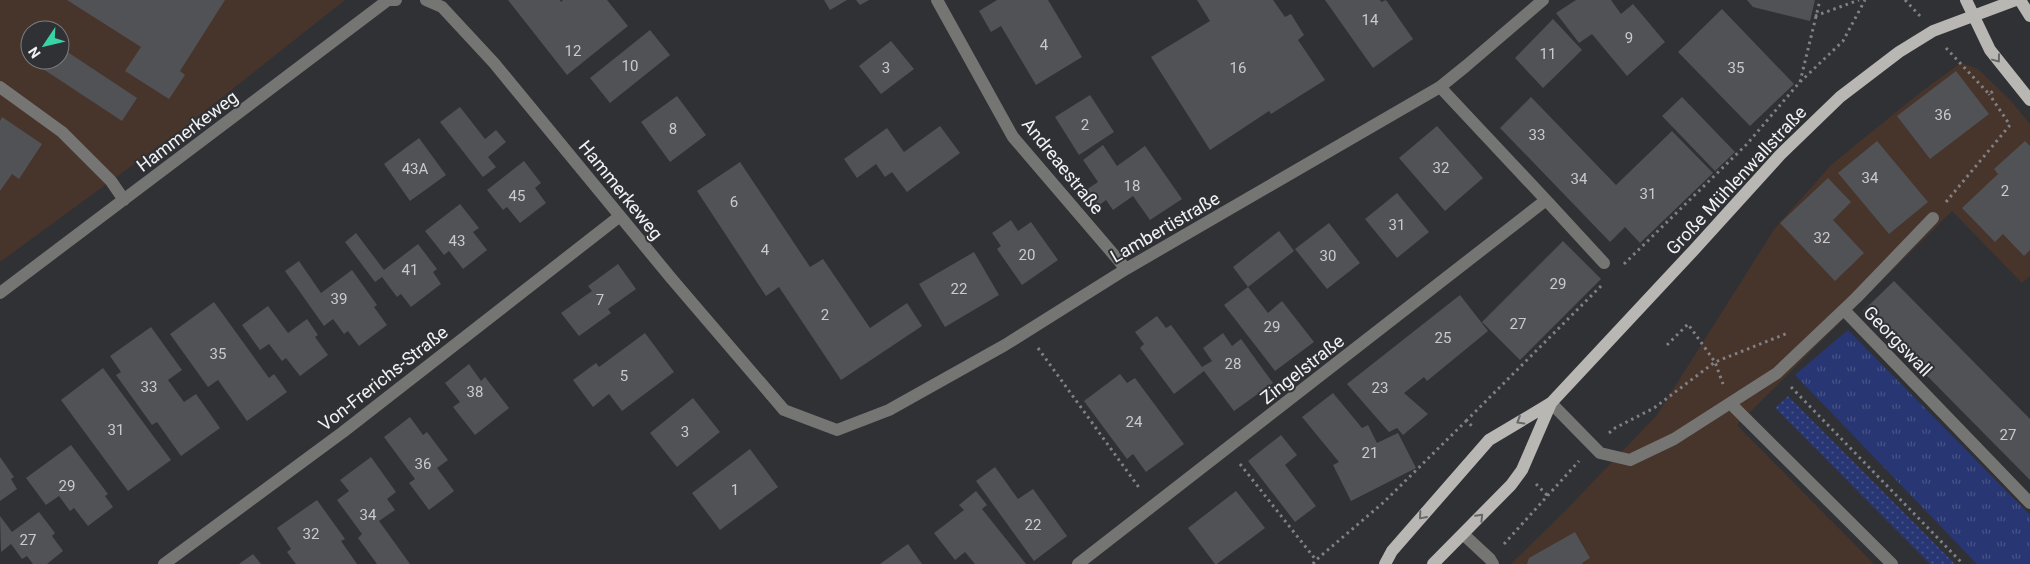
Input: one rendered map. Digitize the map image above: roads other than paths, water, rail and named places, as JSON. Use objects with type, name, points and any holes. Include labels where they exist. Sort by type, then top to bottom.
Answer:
[{"type":"main road","points":[[1966,0],[1990,50],[2030,100]]},
{"type":"main road","name":"Große Mühlenwallstraße","points":[[1385,564],[1392,551],[1489,440],[1551,403],[1687,258],[1780,154],[1840,97],[1899,52],[1933,31],[2016,0]]},
{"type":"main road","points":[[2020,0],[2030,16]]},
{"type":"main road","name":"Große Mühlenwallstraße","points":[[1433,564],[1511,485],[1522,470],[1551,403]]},
{"type":"street","name":"Hammerkeweg","points":[[0,293],[388,0],[396,0]]},
{"type":"street","name":"Hammerkeweg","points":[[426,0],[442,7],[481,49],[784,410]]},
{"type":"street","name":"Andreaestraße","points":[[938,0],[1014,137],[1126,269]]},
{"type":"street","name":"Lambertistraße","points":[[784,410],[837,430],[889,410],[1026,331],[1126,269],[1440,87],[1543,0]]},
{"type":"street","points":[[0,87],[62,132],[111,182],[124,200]]},
{"type":"street","points":[[1440,87],[1604,262]]},
{"type":"street","name":"Zingelstraße","points":[[1078,564],[1546,200]]},
{"type":"street","name":"Von-Frerichs-Straße","points":[[164,564],[343,432],[620,216]]},
{"type":"street","points":[[1844,310],[1933,218]]},
{"type":"street","name":"Georgswall","points":[[1551,403],[1600,453],[1630,460],[1674,439],[1777,373],[1844,310],[2030,503]]},
{"type":"street","points":[[1730,403],[1892,564]]},
{"type":"street","points":[[1463,534],[1492,562]]}]
